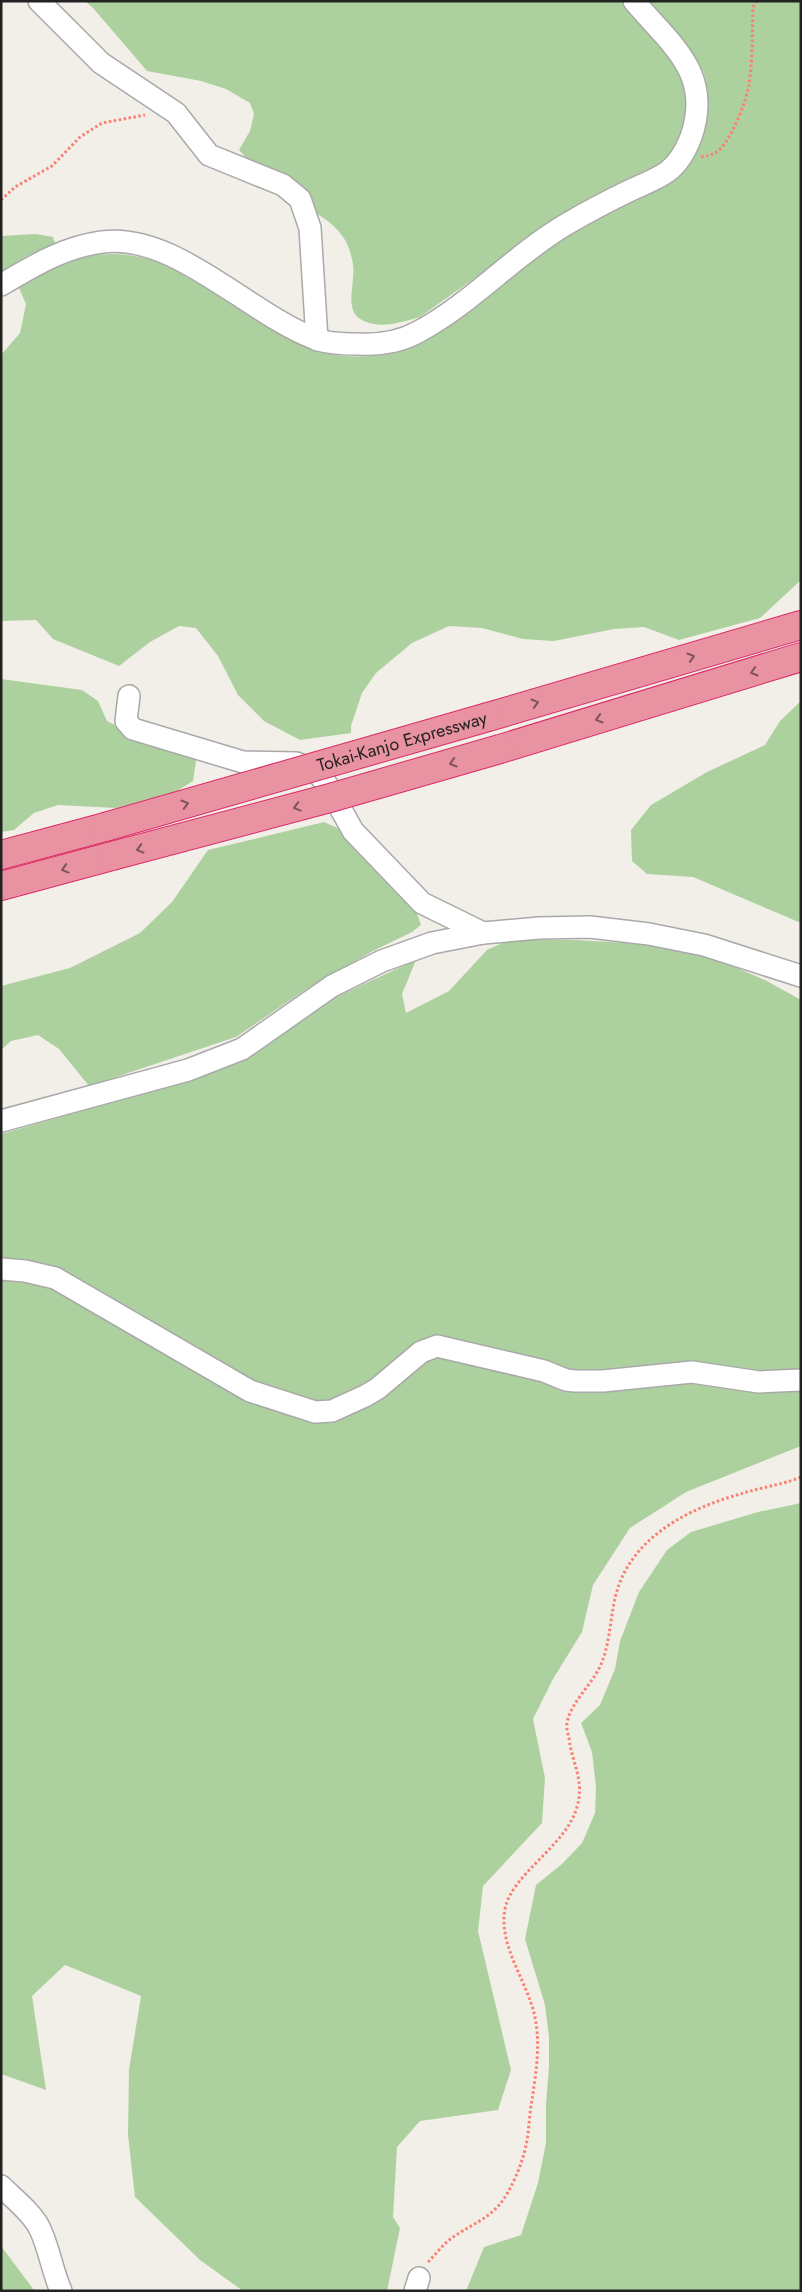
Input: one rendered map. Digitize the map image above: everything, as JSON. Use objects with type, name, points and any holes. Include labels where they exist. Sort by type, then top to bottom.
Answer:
[{"type":"highway","name":"Tokai-Kanjo Expressway","points":[[1,854],[104,827],[801,625]]},
{"type":"highway","name":"Tokai-Kanjo Expressway","points":[[1,886],[330,798],[500,749],[801,657]]},
{"type":"street","points":[[40,1],[101,63],[176,113],[209,155],[283,185],[300,199],[310,228],[317,340]]},
{"type":"street","points":[[1,285],[45,259],[77,247],[104,242],[133,244],[160,250],[184,261],[258,310],[317,340],[360,344],[391,342],[419,331],[457,307],[522,254],[557,231],[613,199],[667,172],[681,158],[691,136],[697,103],[694,79],[687,62],[634,1]]},
{"type":"street","points":[[129,696],[126,722],[133,729],[243,762],[296,764],[316,772],[328,786],[353,830],[422,903],[483,934]]},
{"type":"street","points":[[1,1121],[188,1070],[242,1049],[332,986],[382,961],[418,947],[483,934],[539,928],[590,927],[648,934],[704,945],[801,976]]},
{"type":"street","points":[[1,1269],[25,1270],[54,1278],[250,1391],[315,1412],[332,1411],[365,1396],[377,1389],[421,1352],[437,1346],[544,1371],[566,1380],[575,1381],[603,1381],[692,1372],[759,1382],[801,1380]]},
{"type":"street","points":[[1,2186],[38,2225],[50,2253],[60,2291]]},
{"type":"path","points":[[681,158],[709,156],[720,150],[727,140],[749,85],[753,7],[757,1]]},
{"type":"path","points":[[1,200],[15,187],[52,166],[80,137],[102,123],[130,116],[176,113]]},
{"type":"path","points":[[417,2284],[425,2265],[449,2240],[485,2218],[500,2204],[509,2190],[526,2148],[536,2079],[536,2029],[532,2005],[509,1948],[505,1932],[505,1909],[512,1893],[537,1862],[566,1832],[576,1810],[581,1788],[570,1749],[567,1724],[574,1705],[589,1687],[603,1660],[613,1606],[620,1581],[638,1553],[656,1534],[682,1516],[720,1500],[801,1477]]},
{"type":"green space","points":[[85,1],[623,1],[677,62],[684,75],[689,113],[678,146],[659,166],[559,218],[420,317],[385,325],[371,323],[357,317],[353,311],[351,296],[353,262],[346,243],[338,231],[331,223],[276,188],[261,175],[239,150],[250,131],[254,114],[250,103],[226,89],[201,81],[147,71]]},
{"type":"green space","points":[[648,1],[801,1],[801,580],[760,618],[679,640],[644,627],[614,629],[554,641],[523,639],[482,628],[449,626],[412,643],[376,673],[362,693],[351,726],[351,733],[300,740],[264,721],[238,695],[218,656],[196,628],[179,626],[150,642],[119,666],[53,639],[36,620],[1,621],[1,355],[20,333],[26,304],[19,288],[55,267],[78,258],[103,254],[127,255],[149,259],[191,277],[285,337],[321,352],[347,356],[387,354],[407,349],[425,341],[447,327],[508,278],[550,248],[579,229],[675,174],[692,157],[699,144],[705,120],[707,93],[705,77],[689,48]]},
{"type":"green space","points":[[36,234],[53,237],[55,243],[27,256],[1,272],[1,236]]},
{"type":"green space","points":[[1,679],[82,690],[98,701],[107,721],[129,732],[193,755],[196,761],[193,781],[177,791],[116,808],[58,805],[34,813],[14,830],[1,832]]},
{"type":"green space","points":[[801,701],[801,923],[693,877],[647,874],[632,861],[631,830],[651,805],[707,772],[765,745],[780,721]]},
{"type":"green space","points":[[324,822],[340,829],[414,905],[421,925],[412,932],[371,952],[305,990],[236,1037],[89,1086],[59,1049],[38,1035],[11,1041],[1,1050],[1,986],[70,968],[140,933],[172,902],[208,850]]},
{"type":"green space","points":[[509,940],[575,940],[645,944],[703,953],[767,981],[801,1000],[801,1446],[686,1492],[630,1528],[593,1585],[582,1632],[553,1679],[533,1719],[545,1778],[542,1823],[483,1886],[478,1931],[511,2070],[498,2110],[420,2121],[397,2147],[393,2217],[400,2228],[387,2291],[243,2291],[200,2260],[135,2197],[128,2135],[129,2070],[141,1996],[65,1965],[32,1996],[46,2090],[1,2074],[1,1134],[193,1079],[289,1027],[336,997],[416,960],[402,994],[406,1013],[449,991],[487,950]]},
{"type":"green space","points":[[801,1503],[801,2291],[466,2291],[484,2247],[521,2235],[538,2183],[546,2143],[549,2037],[545,2005],[525,1939],[536,1885],[562,1864],[582,1843],[595,1813],[596,1787],[592,1752],[581,1723],[600,1705],[615,1669],[620,1641],[639,1592],[667,1550],[691,1532],[758,1512]]},
{"type":"green space","points":[[1,2246],[31,2286],[34,2291],[1,2291]]}]
